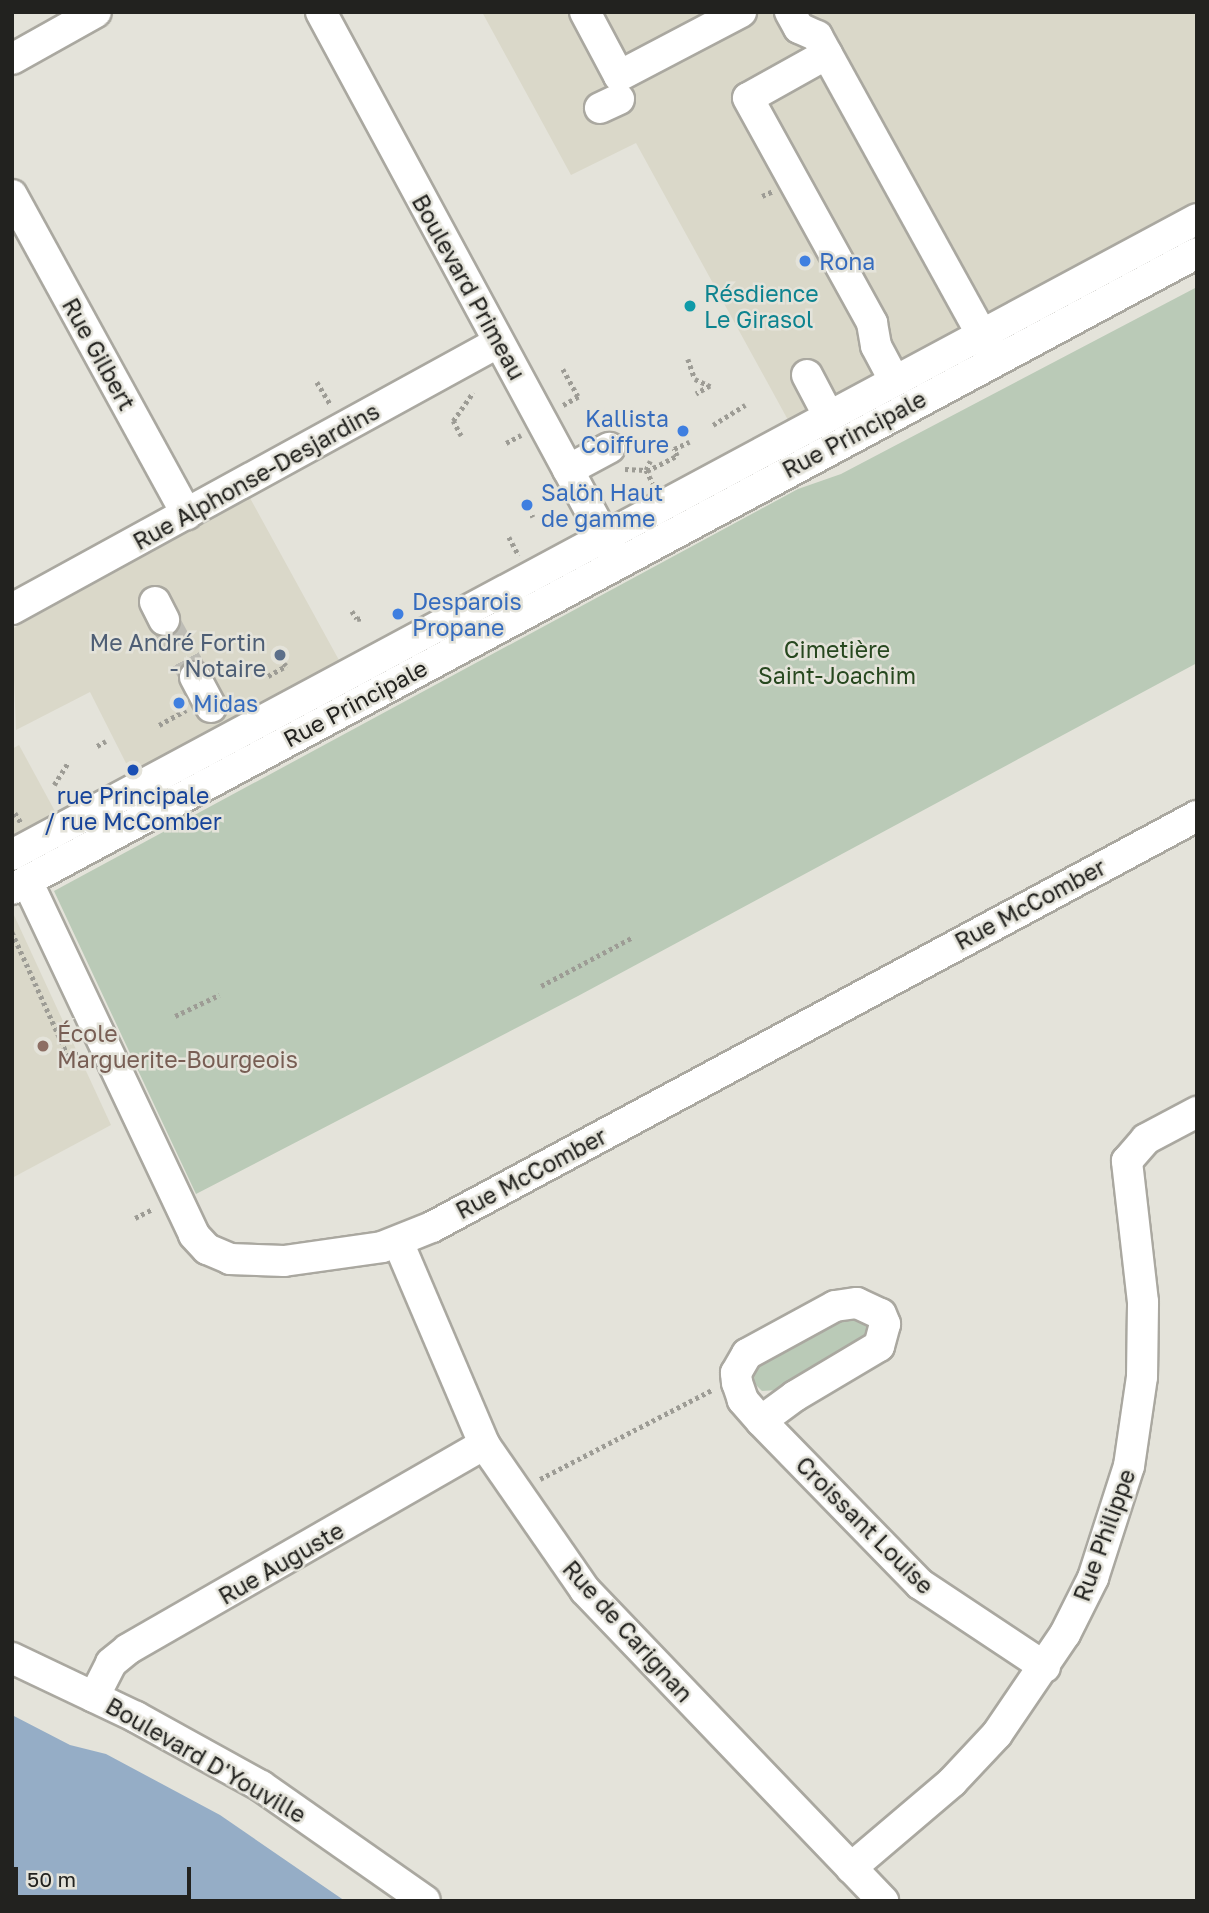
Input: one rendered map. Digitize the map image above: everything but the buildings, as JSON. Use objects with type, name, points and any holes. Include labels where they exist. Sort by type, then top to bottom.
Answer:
[{"type":"street","points":[[12,59],[96,12]]},
{"type":"street","name":"Boulevard Primeau","points":[[321,12],[617,561]]},
{"type":"street","points":[[585,12],[619,76],[741,12]]},
{"type":"street","points":[[790,12],[799,28],[817,36],[995,359]]},
{"type":"street","points":[[827,54],[747,98],[872,323],[876,346],[894,380]]},
{"type":"street","name":"Rue Gilbert","points":[[12,195],[187,514]]},
{"type":"street","name":"Rue Principale","points":[[12,855],[603,535],[1197,219]]},
{"type":"street","name":"Rue Principale","points":[[20,885],[617,561],[1197,253]]},
{"type":"street","name":"Rue Alphonse-Desjardins","points":[[12,609],[499,342]]},
{"type":"street","points":[[807,375],[828,415]]},
{"type":"street","points":[[568,470],[612,456]]},
{"type":"street","points":[[195,677],[211,707]]},
{"type":"street","name":"Rue McComber","points":[[20,885],[152,1153],[200,1243],[230,1259],[267,1262],[398,1242],[1197,816]]},
{"type":"street","name":"Rue Philippe","points":[[851,1868],[953,1782],[997,1734],[1045,1667],[1093,1578],[1119,1507],[1138,1416],[1145,1332],[1127,1161],[1146,1139],[1197,1112]]},
{"type":"street","name":"Rue de Carignan","points":[[398,1242],[484,1444],[585,1590],[883,1901]]},
{"type":"street","name":"Croissant Louise","points":[[761,1422],[795,1396],[872,1354],[885,1335],[881,1314],[865,1304],[835,1306],[747,1354],[736,1373],[743,1400],[761,1422],[920,1584],[1045,1667]]},
{"type":"street","name":"Rue Auguste","points":[[94,1697],[111,1663],[128,1649],[484,1444]]},
{"type":"street","name":"Boulevard D'Youville","points":[[12,1658],[94,1697],[261,1786],[425,1901]]},
{"type":"path","points":[[688,359],[695,379],[710,386],[696,394]]},
{"type":"path","points":[[560,407],[579,396],[563,369]]},
{"type":"path","points":[[461,436],[453,421],[473,392]]},
{"type":"path","points":[[713,425],[745,405]]},
{"type":"path","points":[[506,443],[524,434]]},
{"type":"path","points":[[647,470],[677,456],[674,449],[687,438]]},
{"type":"path","points":[[612,456],[647,470],[658,493]]},
{"type":"path","points":[[647,470],[650,461]]},
{"type":"path","points":[[529,509],[533,517]]},
{"type":"path","points":[[352,611],[357,619],[363,618]]},
{"type":"path","points":[[268,676],[286,666],[284,663]]},
{"type":"path","points":[[159,725],[172,717]]},
{"type":"path","points":[[97,746],[106,741]]},
{"type":"path","points":[[54,785],[68,763]]},
{"type":"path","points":[[12,932],[69,1058],[80,1053]]},
{"type":"path","points":[[541,986],[633,937]]},
{"type":"path","points":[[175,1016],[219,995]]},
{"type":"path","points":[[135,1218],[159,1206]]},
{"type":"path","points":[[533,1483],[721,1385]]},
{"type":"shaded area","points":[[482,12],[1197,12],[1197,203],[788,420],[636,143],[571,175]]},
{"type":"shaded area","points":[[250,498],[340,662],[132,775],[90,692],[16,730],[12,629]]},
{"type":"shaded area","points":[[19,745],[57,815],[12,840],[12,749]]},
{"type":"shaded area","name":"École Marguerite-Bourgeois","points":[[12,913],[111,1125],[12,1178]]},
{"type":"green space","name":"Cimetière Saint-Joachim","points":[[1197,287],[1197,663],[578,996],[196,1194],[54,891],[798,489],[841,474]]},
{"type":"green space","points":[[851,1316],[868,1325],[865,1339],[856,1348],[777,1390],[762,1391],[753,1382],[754,1366],[823,1326]]},
{"type":"water","points":[[12,1715],[70,1745],[106,1754],[220,1815],[345,1901],[12,1901]]},
{"type":"tunnel","points":[[164,620],[195,677]]},
{"type":"place","name":"Rona","points":[[805,261]]},
{"type":"place","name":"Résdience Le Girasol","points":[[690,306]]},
{"type":"place","name":"Kallista Coiffure","points":[[683,431]]},
{"type":"place","name":"Salön Haut de gamme","points":[[527,505]]},
{"type":"place","name":"Desparois Propane","points":[[398,614]]},
{"type":"place","name":"Me André Fortin - Notaire","points":[[280,655]]},
{"type":"place","name":"Midas","points":[[179,703]]},
{"type":"place","name":"rue Principale / rue McComber","points":[[133,770]]},
{"type":"place","name":"École Marguerite-Bourgeois","points":[[43,1046]]}]
